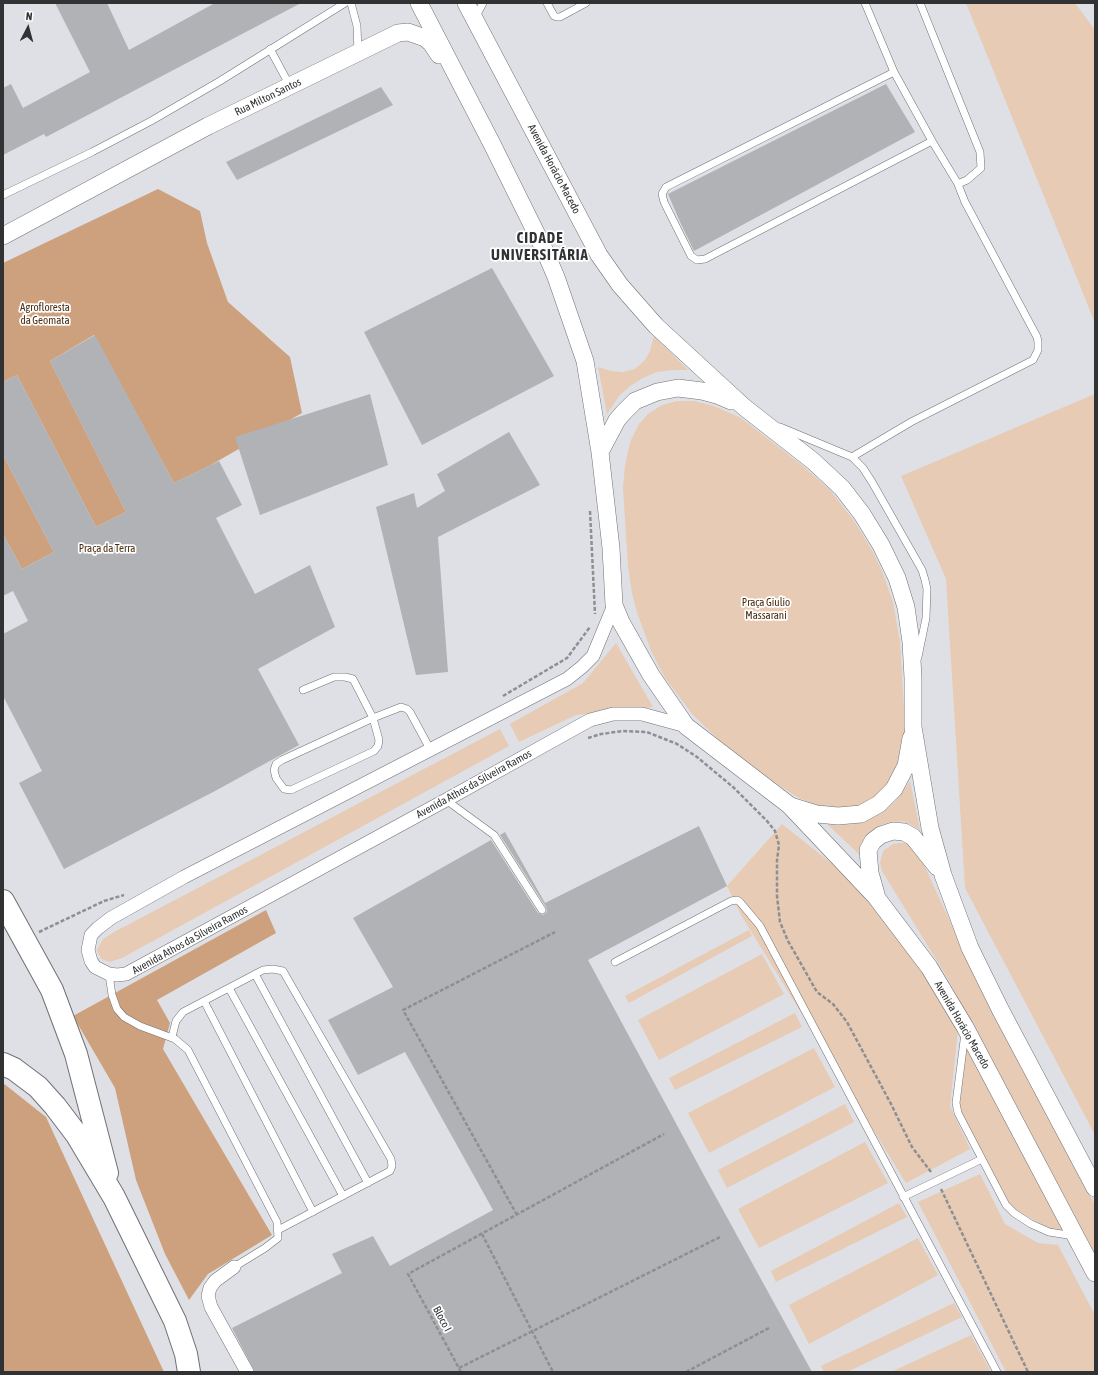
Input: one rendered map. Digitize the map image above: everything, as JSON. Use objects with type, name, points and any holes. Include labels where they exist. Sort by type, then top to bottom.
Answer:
[{"type":"highway","points":[[3,901],[52,990],[76,1054],[114,1197]]},
{"type":"highway","points":[[3,1064],[14,1069],[38,1088],[55,1106],[77,1135],[114,1197],[175,1321],[186,1354],[189,1372]]},
{"type":"street","points":[[419,3],[492,144],[547,256],[556,277],[585,360],[600,452],[611,548],[614,605],[621,622],[651,675],[686,726],[789,806],[817,814],[838,816],[861,814],[879,804],[894,789],[906,766],[913,727]]},
{"type":"street","name":"Avenida Horácio Macedo","points":[[466,3],[599,255],[620,285],[656,326],[750,412]]},
{"type":"street","name":"Rua Milton Santos","points":[[3,236],[208,126],[398,33],[408,32],[425,38],[431,43],[440,56],[468,111],[483,134],[492,144]]},
{"type":"street","points":[[600,452],[618,420],[635,402],[657,392],[678,388],[702,391],[718,395],[750,412],[813,461],[842,488],[862,514],[881,545],[897,578],[906,607],[911,642],[913,727],[930,828],[943,875],[970,948],[1000,1009],[1095,1188]]},
{"type":"street","points":[[109,974],[95,967],[91,961],[88,950],[91,934],[111,918],[184,877],[567,678],[593,656],[614,605]]},
{"type":"street","name":"Avenida Athos da Silveira Ramos","points":[[109,974],[126,974],[590,720],[612,714],[642,714],[686,726]]},
{"type":"street","name":"Avenida Horácio Macedo","points":[[789,806],[876,897],[929,967],[965,1027],[1095,1273]]},
{"type":"street","points":[[876,897],[870,873],[868,850],[873,841],[881,835],[893,831],[904,832],[913,837],[943,875]]},
{"type":"street","points":[[234,1267],[215,1281],[210,1288],[208,1296],[211,1307],[247,1372]]},
{"type":"lane","points":[[3,195],[92,152],[151,121],[345,3]]},
{"type":"lane","points":[[351,3],[357,26],[358,52]]},
{"type":"lane","points":[[474,18],[483,3]]},
{"type":"lane","points":[[547,3],[554,16],[557,17],[560,17],[586,3]]},
{"type":"lane","points":[[852,457],[910,422],[1033,360],[1037,355],[1038,342],[965,202],[958,184],[932,141],[894,72],[865,3]]},
{"type":"lane","points":[[920,3],[980,152],[981,168],[967,180],[958,184]]},
{"type":"lane","points":[[270,49],[290,86]]},
{"type":"lane","points":[[894,72],[666,187],[662,194],[664,202],[691,256],[697,260],[704,259],[932,141]]},
{"type":"lane","points":[[750,412],[852,457],[863,468],[872,482],[922,570],[927,589],[926,618],[913,678]]},
{"type":"lane","points":[[303,690],[334,677],[353,679],[373,718],[379,740],[378,746],[374,751],[291,790],[284,789],[280,786],[276,778],[274,770],[276,764],[373,718],[401,707],[410,712],[430,749]]},
{"type":"lane","points":[[446,800],[494,835],[542,910]]},
{"type":"lane","points":[[615,962],[731,902],[737,900],[740,902],[760,926],[997,1372]]},
{"type":"lane","points":[[172,1037],[176,1021],[183,1012],[263,970],[273,969],[283,971],[391,1159],[392,1166],[390,1171],[278,1230]]},
{"type":"lane","points":[[109,974],[112,995],[124,1018],[140,1026],[172,1037],[188,1050],[278,1222],[278,1238],[234,1267]]},
{"type":"lane","points":[[255,974],[368,1183]]},
{"type":"lane","points":[[229,988],[343,1196]]},
{"type":"lane","points":[[204,1001],[313,1212]]},
{"type":"lane","points":[[965,1027],[956,1103],[958,1113],[1006,1205],[1014,1213],[1031,1224],[1049,1232],[1076,1237]]},
{"type":"lane","points":[[903,1197],[982,1159]]},
{"type":"path","points":[[590,509],[596,619]]},
{"type":"path","points":[[499,713],[495,701],[567,658],[591,626]]},
{"type":"path","points":[[582,741],[601,734],[623,731],[647,732],[677,744],[697,757],[732,787],[767,821],[775,831],[778,846],[777,896],[780,922],[788,941],[817,992],[833,1004],[847,1022],[891,1104],[912,1148],[937,1180],[1028,1372]]},
{"type":"path","points":[[24,938],[104,901],[125,894]]},
{"type":"path","points":[[517,1215],[403,1010],[555,932]]},
{"type":"path","points":[[553,1372],[482,1234],[664,1134]]},
{"type":"path","name":"Bloco I","points":[[461,1372],[408,1274],[482,1234]]},
{"type":"path","points":[[459,1368],[720,1237]]},
{"type":"path","points":[[686,1372],[769,1328]]},
{"type":"green space","points":[[966,3],[1075,3],[1095,30],[1095,323]]},
{"type":"green space","name":"Agrofloresta da Geomata","points":[[158,189],[200,211],[207,243],[228,302],[290,357],[302,413],[209,466],[174,483],[94,335],[50,361],[126,512],[96,527],[17,375],[3,382],[3,263]]},
{"type":"green space","points":[[654,336],[688,370],[657,372],[643,378],[630,386],[619,396],[607,414],[598,367],[611,371],[623,372],[635,369],[645,360],[650,351]]},
{"type":"green space","points":[[1095,394],[1095,1135],[965,888],[946,579],[901,476]]},
{"type":"green space","name":"Praça Giulio Massarani","points":[[677,401],[694,401],[714,406],[741,418],[803,466],[831,491],[854,521],[872,550],[882,571],[893,602],[900,642],[905,724],[903,748],[896,774],[886,790],[871,803],[851,809],[834,810],[815,805],[797,797],[774,782],[718,739],[693,715],[665,678],[651,651],[637,612],[628,567],[623,488],[625,465],[630,442],[639,424],[648,414],[662,405]]},
{"type":"green space","points":[[3,455],[54,552],[22,569],[3,534]]},
{"type":"green space","points":[[616,643],[653,707],[576,715],[519,742],[510,724],[583,683]]},
{"type":"green space","points":[[500,729],[509,746],[122,958],[110,962],[101,959],[97,950],[103,939],[116,931]]},
{"type":"green space","points":[[910,781],[920,830],[901,821],[881,825],[873,832],[863,858],[827,824],[852,824],[868,820],[886,810],[896,801]]},
{"type":"green space","points":[[782,824],[845,874],[912,956],[958,1029],[950,1106],[970,1149],[906,1183],[741,915],[727,886]]},
{"type":"green space","points":[[906,843],[912,846],[918,852],[971,967],[1095,1205],[1095,1257],[948,979],[882,871],[880,863],[883,851],[893,844]]},
{"type":"green space","points":[[266,910],[276,933],[157,1000],[170,1023],[163,1049],[272,1235],[208,1274],[189,1300],[165,1254],[136,1180],[115,1088],[73,1016]]},
{"type":"green space","points":[[749,930],[752,936],[629,1003],[625,996]]},
{"type":"green space","points":[[762,954],[784,994],[659,1060],[638,1020]]},
{"type":"green space","points":[[795,1013],[802,1027],[675,1090],[669,1078]]},
{"type":"green space","points":[[967,1045],[1069,1232],[1051,1229],[1017,1211],[1009,1203],[961,1113],[960,1104]]},
{"type":"green space","points":[[814,1048],[835,1087],[709,1153],[688,1113]]},
{"type":"green space","points":[[3,1083],[46,1117],[164,1372],[3,1372]]},
{"type":"green space","points":[[845,1104],[854,1122],[727,1188],[718,1170]]},
{"type":"green space","points":[[865,1142],[888,1183],[759,1248],[738,1209]]},
{"type":"green space","points":[[980,1174],[1005,1224],[1038,1243],[1058,1245],[1095,1315],[1095,1372],[1006,1372],[918,1202]]},
{"type":"green space","points":[[899,1203],[907,1217],[776,1282],[771,1271]]},
{"type":"green space","points":[[918,1238],[938,1275],[809,1344],[789,1305]]},
{"type":"green space","points":[[954,1303],[962,1317],[847,1372],[824,1372],[821,1366]]},
{"type":"green space","points":[[971,1335],[991,1372],[891,1372]]},
{"type":"building","points":[[55,3],[107,3],[129,50],[215,3],[301,3],[46,137],[44,134],[3,155],[3,88],[11,84],[23,108],[90,72]]},
{"type":"building","points":[[886,84],[915,132],[694,251],[668,194]]},
{"type":"building","points":[[381,87],[393,105],[237,180],[226,162]]},
{"type":"building","points":[[492,268],[554,376],[422,445],[364,332]]},
{"type":"building","points":[[95,335],[174,483],[219,461],[242,505],[216,518],[255,594],[310,565],[335,627],[258,669],[299,745],[215,791],[64,869],[19,783],[42,771],[3,696],[3,634],[28,621],[13,591],[3,596],[3,534],[22,569],[54,552],[3,455],[3,382],[17,375],[96,527],[126,512],[50,361]]},
{"type":"building","points":[[370,394],[388,465],[260,515],[235,437]]},
{"type":"building","points":[[509,432],[540,485],[438,537],[448,672],[416,675],[376,507],[414,493],[417,508],[445,491],[437,474]]},
{"type":"building","points":[[699,826],[727,886],[588,960],[812,1372],[255,1372],[232,1328],[342,1273],[332,1254],[373,1236],[390,1266],[493,1210],[405,1052],[358,1075],[328,1020],[393,987],[353,918],[491,840],[538,913],[543,915],[547,912],[546,907],[500,835],[505,832],[545,903]]},
{"type":"district","name":"CIDADE UNIVERSITÁRIA","points":[[540,246]]},
{"type":"park label","name":"Praça da Terra","points":[[107,549]]}]
